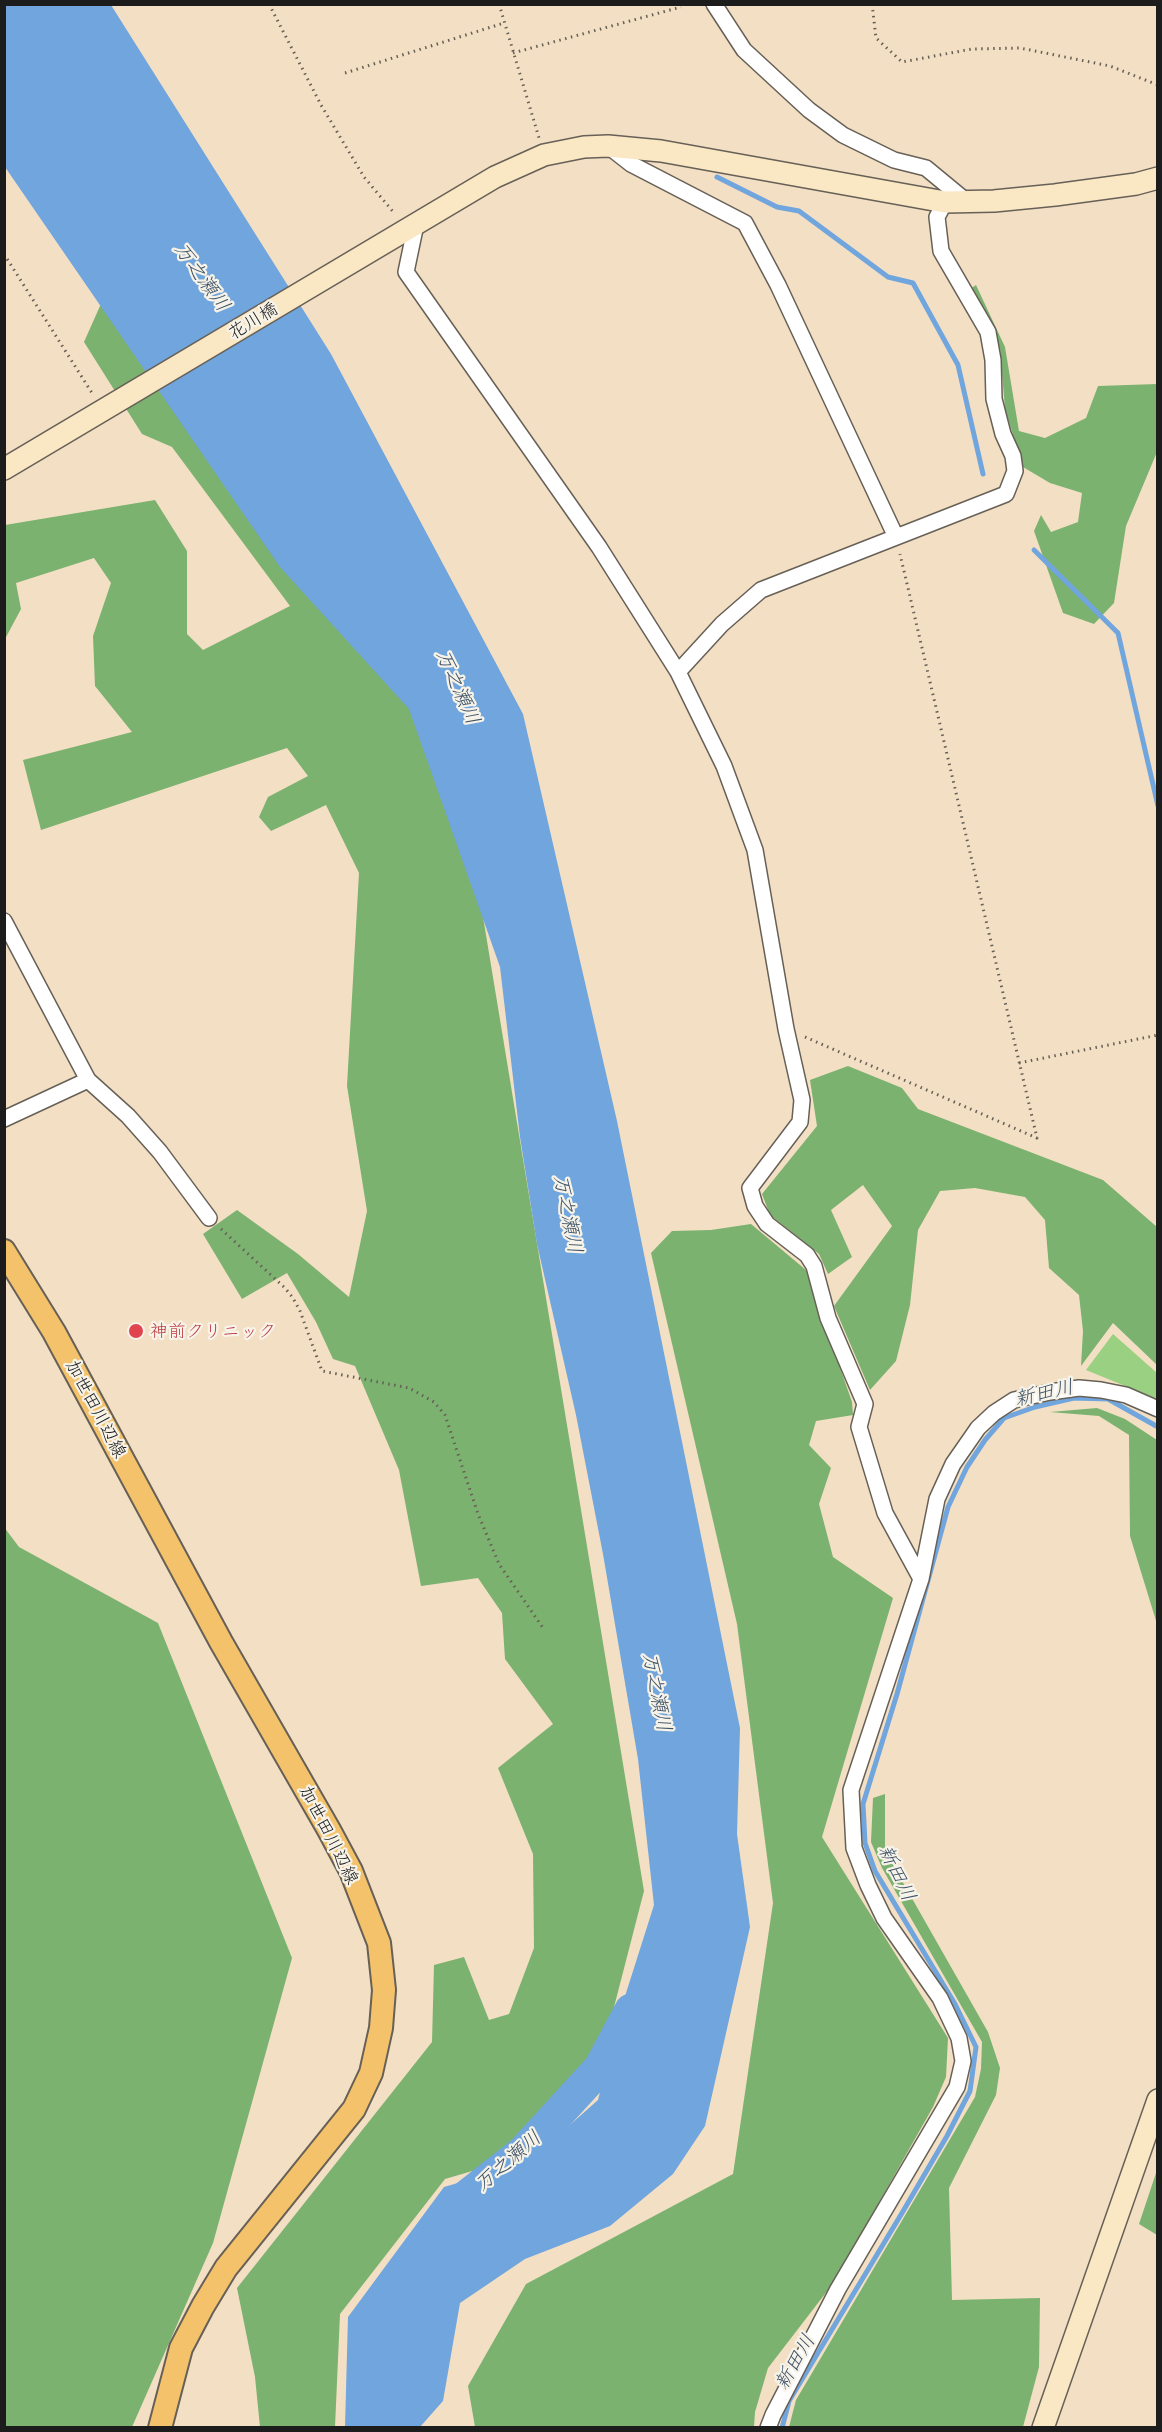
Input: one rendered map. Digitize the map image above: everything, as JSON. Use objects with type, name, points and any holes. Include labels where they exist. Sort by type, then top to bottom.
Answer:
[{"type":"main road","name":"加世田川辺線","points":[[4,1251],[54,1332],[221,1642],[330,1830],[351,1871],[379,1943],[384,1990],[381,2028],[371,2073],[354,2109],[226,2268],[203,2306],[181,2348],[160,2427]]},
{"type":"street","points":[[678,672],[722,624],[761,590],[1006,494],[1015,471],[994,399],[993,360],[988,333],[940,251],[937,217],[955,201],[926,168],[894,160],[843,135],[809,110],[744,50],[714,4]]},
{"type":"street","name":"花川橋","points":[[4,468],[495,177],[544,155],[584,147],[608,146],[662,151],[955,201],[1055,195],[1136,184],[1158,178]]},
{"type":"street","points":[[608,146],[631,164],[745,223],[778,285],[896,537]]},
{"type":"street","points":[[419,222],[414,229],[406,272],[599,547],[678,672],[724,766],[755,850],[786,1029],[802,1100],[800,1122],[750,1188],[755,1206],[767,1224],[807,1255],[814,1266],[828,1318],[865,1404],[859,1427],[885,1513],[921,1579]]},
{"type":"street","points":[[4,921],[88,1080],[128,1116],[160,1152],[209,1218]]},
{"type":"street","points":[[4,1119],[88,1080]]},
{"type":"street","points":[[768,2427],[772,2415],[838,2289],[957,2087],[963,2061],[959,2038],[940,1998],[884,1918],[868,1885],[854,1848],[851,1790],[921,1579],[937,1499],[953,1464],[978,1428],[994,1413],[1014,1401],[1079,1388],[1126,1395],[1158,1409]]},
{"type":"street","points":[[1043,2427],[1158,2100]]},
{"type":"path","points":[[268,4],[321,105],[364,177],[397,216],[419,222]]},
{"type":"path","points":[[499,4],[544,155]]},
{"type":"path","points":[[872,4],[876,38],[902,62],[972,49],[1020,48],[1110,66],[1158,85]]},
{"type":"path","points":[[513,53],[681,7]]},
{"type":"path","points":[[345,73],[504,23]]},
{"type":"path","points":[[4,254],[108,408]]},
{"type":"path","points":[[786,1029],[1037,1138],[896,537]]},
{"type":"path","points":[[1019,1063],[1158,1035]]},
{"type":"path","points":[[209,1218],[293,1298],[322,1371],[409,1388],[434,1402],[446,1414],[478,1514],[499,1564],[543,1628]]},
{"type":"green space","points":[[116,270],[448,705],[644,1891],[590,2100],[527,2155],[445,2179],[340,2314],[335,2427],[260,2427],[255,2377],[237,2288],[432,2042],[434,1965],[464,1957],[489,2020],[509,2014],[534,1948],[533,1854],[498,1768],[553,1724],[505,1659],[502,1613],[478,1578],[421,1586],[399,1470],[355,1366],[333,1359],[316,1322],[287,1273],[242,1299],[203,1234],[237,1210],[298,1254],[349,1297],[367,1211],[347,1086],[359,873],[326,805],[271,831],[259,817],[268,797],[308,776],[287,748],[41,830],[23,760],[132,732],[95,686],[93,636],[111,583],[94,558],[16,583],[21,609],[5,639],[5,525],[155,500],[187,551],[187,634],[203,650],[290,606],[172,447],[142,434],[84,342]]},
{"type":"green space","points":[[976,285],[1005,347],[1019,431],[1045,438],[1086,418],[1098,386],[1157,384],[1157,452],[1126,526],[1114,603],[1094,624],[1063,613],[1034,531],[1041,515],[1051,532],[1078,522],[1082,493],[1050,483],[1023,467],[1005,409],[1000,348],[970,289]]},
{"type":"green space","points":[[848,1066],[902,1088],[918,1109],[1103,1180],[1157,1227],[1157,1365],[1113,1323],[1081,1366],[1083,1331],[1079,1295],[1049,1268],[1045,1220],[1025,1197],[975,1188],[940,1191],[918,1230],[910,1305],[896,1361],[870,1390],[834,1306],[892,1226],[863,1185],[831,1210],[852,1257],[828,1274],[819,1254],[770,1215],[762,1194],[817,1126],[810,1080]]},
{"type":"green space","points":[[751,1224],[806,1270],[852,1402],[853,1415],[816,1421],[809,1445],[831,1468],[819,1504],[833,1557],[893,1598],[822,1837],[948,2038],[946,2077],[933,2107],[839,2273],[768,2368],[755,2412],[754,2427],[475,2427],[468,2386],[526,2284],[733,2174],[773,1903],[737,1624],[651,1253],[672,1231],[711,1230]]},
{"type":"green space","points":[[1113,1334],[1157,1373],[1157,1399],[1086,1370]]},
{"type":"green space","points":[[1097,1408],[1125,1419],[1157,1440],[1157,1624],[1130,1536],[1129,1435],[1099,1416],[1050,1412]]},
{"type":"green space","points":[[4,1527],[19,1547],[158,1623],[292,1958],[213,2243],[132,2427],[5,2427]]},
{"type":"green space","points":[[885,1794],[885,1851],[988,2032],[1000,2068],[996,2095],[949,2188],[952,2300],[1040,2298],[1039,2367],[1023,2427],[789,2427],[796,2400],[975,2097],[981,2069],[982,2042],[882,1868],[871,1842],[873,1798]]},
{"type":"green space","points":[[1157,2170],[1157,2235],[1139,2224]]},
{"type":"water","points":[[4,5],[111,5],[331,354],[523,714],[617,1121],[740,1728],[737,1834],[750,1927],[705,2126],[673,2174],[610,2226],[525,2259],[460,2303],[443,2401],[420,2427],[345,2427],[348,2317],[444,2187],[527,2163],[598,2100],[620,2012],[654,1905],[638,1759],[603,1554],[576,1415],[537,1244],[520,1137],[500,967],[409,709],[280,567],[5,167]]},
{"type":"waterway","points":[[717,177],[777,207],[799,211],[888,277],[913,283],[958,365],[983,474]]},
{"type":"waterway","points":[[1034,550],[1118,633],[1158,806]]},
{"type":"waterway","name":"新田川","points":[[782,2428],[789,2401],[947,2136],[970,2091],[976,2047],[955,2004],[875,1871],[865,1843],[863,1804],[897,1694],[948,1507],[967,1467],[985,1440],[1004,1418],[1035,1407],[1074,1398],[1108,1399],[1158,1427]]},
{"type":"waterway","name":"万之瀬川","points":[[462,2200],[523,2152],[600,2068],[631,2010]]},
{"type":"place","name":"神前クリニック","points":[[136,1331]]}]
